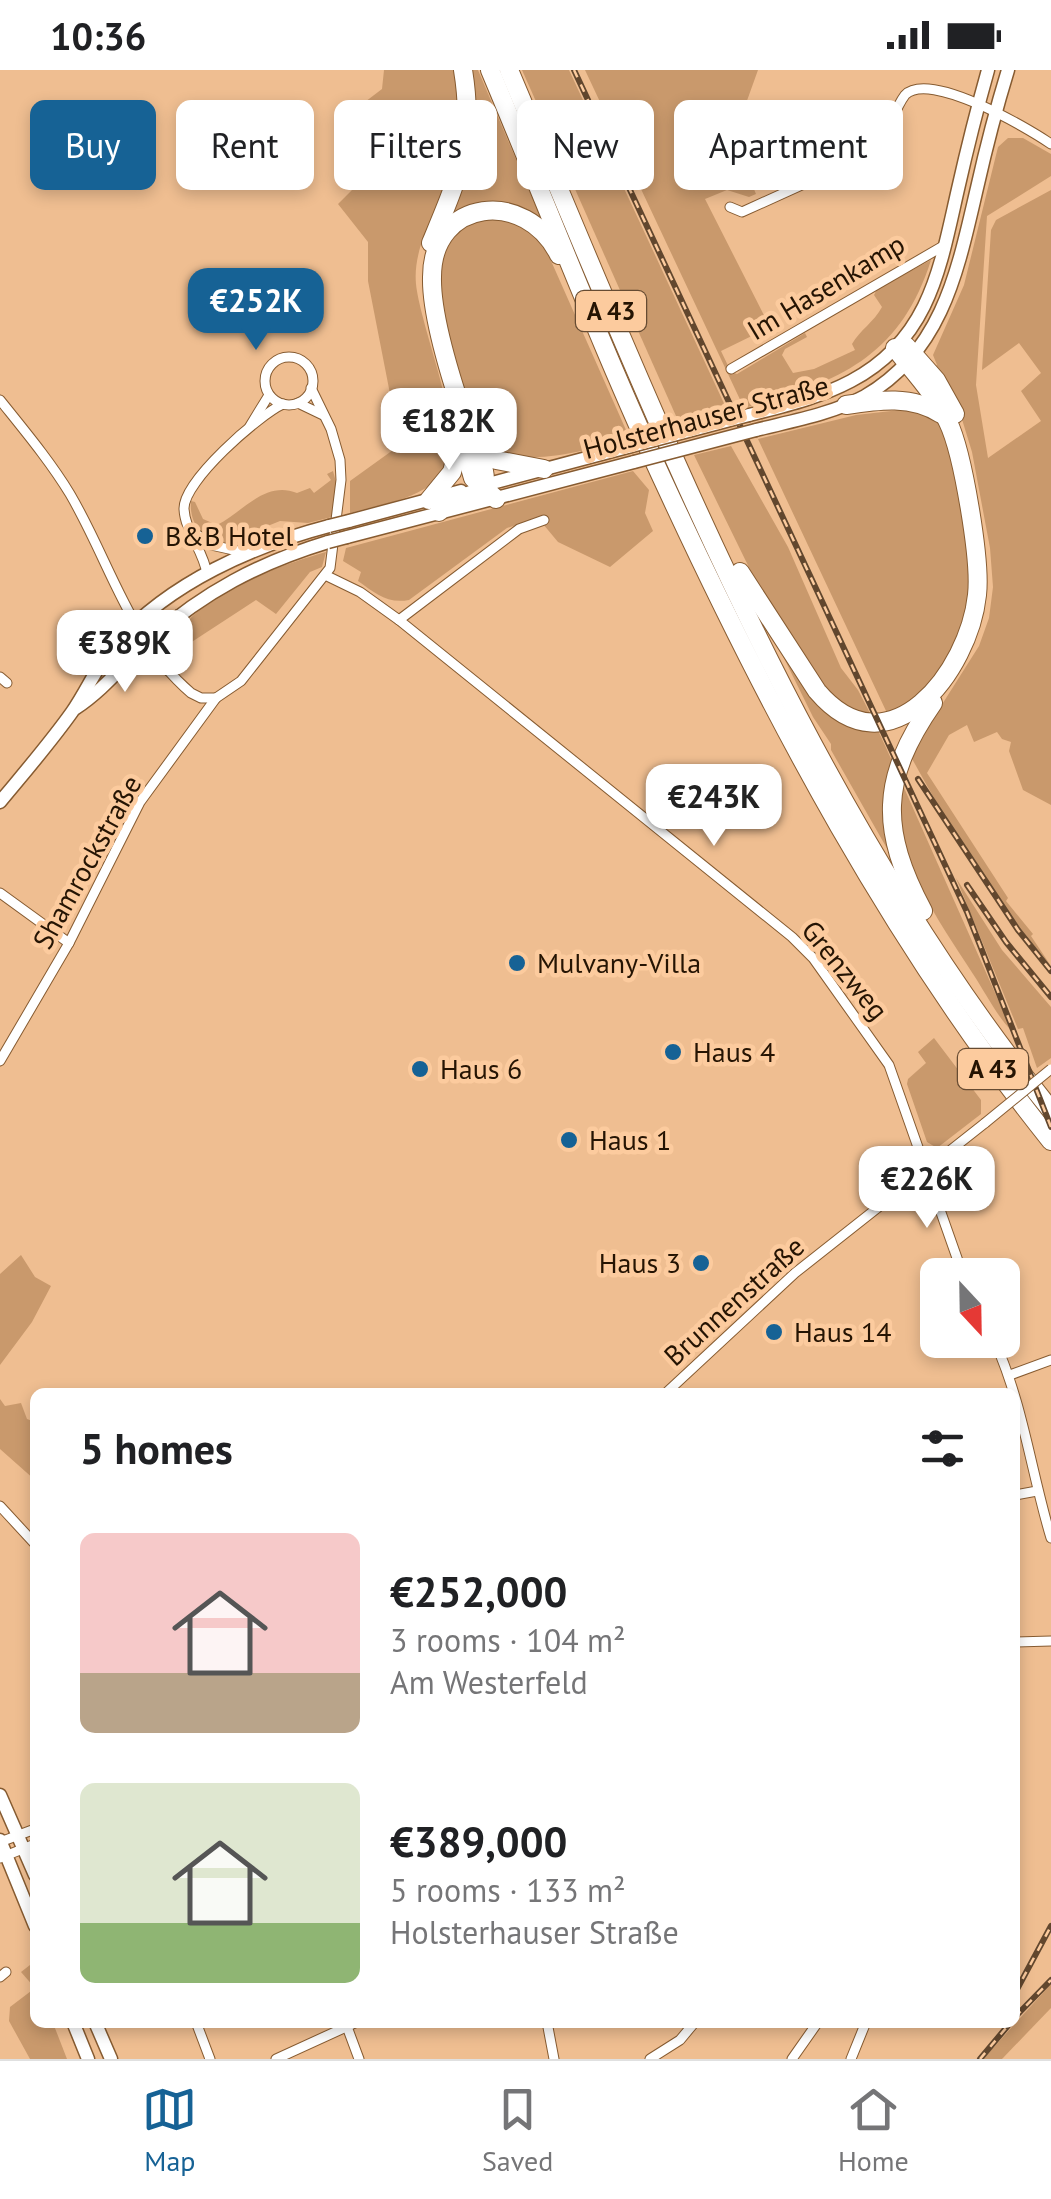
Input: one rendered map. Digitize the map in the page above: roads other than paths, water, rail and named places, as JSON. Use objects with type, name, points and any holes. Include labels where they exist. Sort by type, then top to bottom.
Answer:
[{"type":"highway","points":[[434,506],[468,442],[424,288],[425,258],[460,173],[468,101],[464,70]]},
{"type":"highway","name":"A 43","points":[[490,70],[667,490],[773,703],[894,920],[980,1050],[1051,1141]]},
{"type":"highway","name":"A 43","points":[[509,70],[702,513],[817,751],[903,899],[1012,1063],[1051,1110]]},
{"type":"highway","points":[[434,506],[485,490],[470,471],[464,417],[432,297],[436,251],[456,221],[490,210],[530,219],[557,249],[594,335],[608,354]]},
{"type":"highway","points":[[702,513],[770,622],[826,701],[854,720],[877,723],[898,719],[926,701],[970,632],[978,594],[974,542],[954,436],[904,352]]},
{"type":"highway","points":[[904,352],[943,390],[957,419],[984,564],[983,607],[973,641],[904,748],[892,806],[896,846],[904,868],[958,983]]},
{"type":"highway","points":[[846,405],[904,400],[927,406],[946,417]]},
{"type":"highway","points":[[468,442],[506,463],[544,469]]},
{"type":"main road","name":"Holsterhauser Straße","points":[[485,490],[634,462],[756,430],[846,405],[881,385],[904,352],[935,286],[988,70]]},
{"type":"main road","name":"Holsterhauser Straße","points":[[485,490],[544,469],[838,388],[904,352],[935,326],[954,282],[1008,70]]},
{"type":"main road","points":[[74,709],[97,694],[147,642],[214,590],[252,569],[434,506]]},
{"type":"main road","points":[[0,802],[74,709],[110,650],[134,625],[207,574],[246,554],[349,520],[434,506]]},
{"type":"main road","points":[[169,670],[172,633],[180,614]]},
{"type":"main road","points":[[0,1794],[26,1843]]},
{"type":"main road","points":[[2,1847],[30,1914]]},
{"type":"main road","points":[[75,2028],[88,2059]]},
{"type":"main road","points":[[98,2028],[111,2059]]},
{"type":"street","points":[[730,207],[742,212],[870,154],[884,142],[902,100],[911,89],[931,86],[978,103],[1051,144]]},
{"type":"street","name":"Im Hasenkamp","points":[[732,369],[945,245]]},
{"type":"street","points":[[283,404],[269,394],[266,372],[275,362],[288,358],[306,366],[312,377],[311,388],[335,439],[341,480],[332,559],[325,575],[360,592],[399,620],[520,529],[544,520]]},
{"type":"street","points":[[298,403],[311,388]]},
{"type":"street","points":[[249,428],[269,394]]},
{"type":"street","points":[[0,400],[72,497],[134,625],[169,670],[197,696],[216,698]]},
{"type":"street","points":[[207,574],[184,507],[190,488],[249,428],[283,404],[298,403],[323,415]]},
{"type":"street","points":[[191,530],[212,545],[246,554]]},
{"type":"street","name":"Shamrockstraße","points":[[0,1061],[68,943],[140,802],[216,698],[241,681],[325,575]]},
{"type":"street","name":"Grenzweg","points":[[399,620],[803,948],[889,1065],[957,1258]]},
{"type":"street","points":[[0,893],[68,943]]},
{"type":"street","name":"Brunnenstraße","points":[[671,1388],[794,1273],[927,1172],[1051,1070]]},
{"type":"street","points":[[1002,1358],[1013,1388]]},
{"type":"street","points":[[1010,1375],[1051,1360]]},
{"type":"street","points":[[1020,1418],[1051,1538]]},
{"type":"street","points":[[1020,1494],[1037,1492]]},
{"type":"street","points":[[0,1506],[30,1539]]},
{"type":"street","points":[[1020,1642],[1051,1641]]},
{"type":"street","points":[[2,1847],[26,1843]]},
{"type":"street","points":[[198,2028],[210,2059]]},
{"type":"street","points":[[276,2059],[342,2028]]},
{"type":"street","points":[[351,2028],[360,2059]]},
{"type":"street","points":[[548,2028],[554,2059]]},
{"type":"street","points":[[650,2059],[662,2055],[689,2028]]},
{"type":"street","points":[[792,2059],[814,2028]]},
{"type":"street","points":[[851,2059],[864,2028]]},
{"type":"railway","points":[[574,70],[967,912],[1051,1127]]},
{"type":"railway","points":[[918,779],[1018,930],[1051,971]]},
{"type":"railway","points":[[967,885],[1051,997]]},
{"type":"railway","points":[[1020,1984],[1051,1926]]},
{"type":"railway","points":[[1020,2012],[1051,1980]]},
{"type":"railway","points":[[980,2059],[1006,2028]]},
{"type":"place","name":"B&B Hotel","points":[[145,536]]},
{"type":"place","name":"Mulvany-Villa","points":[[517,963]]},
{"type":"place","name":"Haus 4","points":[[673,1052]]},
{"type":"place","name":"Haus 6","points":[[420,1069]]},
{"type":"place","name":"Haus 1","points":[[569,1140]]},
{"type":"place","name":"Haus 3","points":[[701,1263]]},
{"type":"place","name":"Haus 14","points":[[774,1332]]}]
